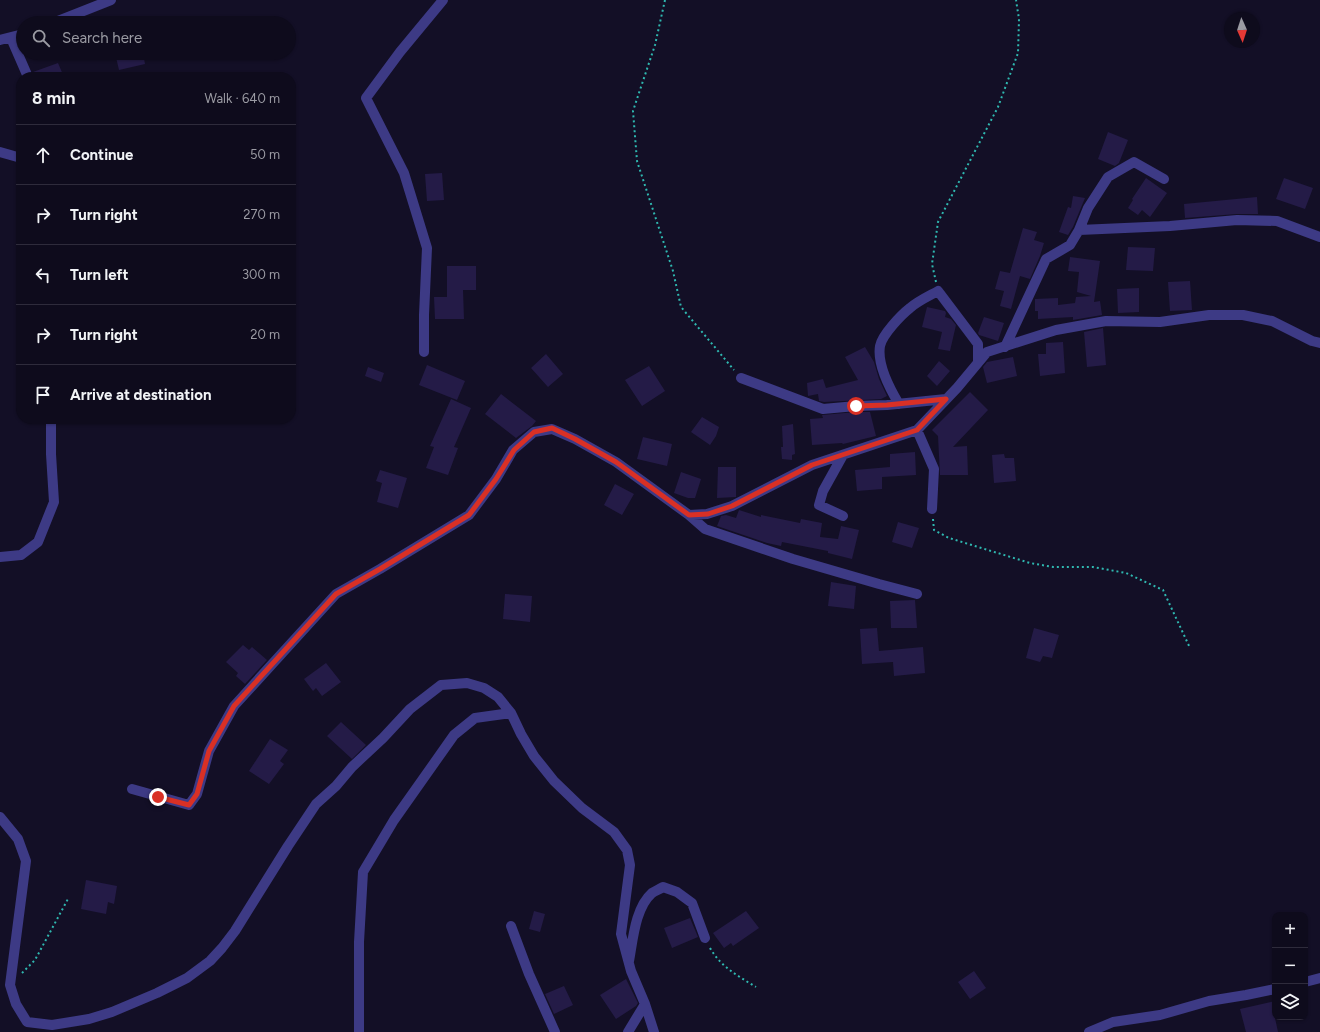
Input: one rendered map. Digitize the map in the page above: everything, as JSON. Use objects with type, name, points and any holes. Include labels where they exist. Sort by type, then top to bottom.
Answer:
[{"type":"street","points":[[71,16],[111,0]]},
{"type":"street","points":[[424,352],[427,248],[404,173],[366,98],[400,52],[443,0]]},
{"type":"street","points":[[0,40],[16,36]]},
{"type":"street","points":[[11,38],[16,49]]},
{"type":"street","points":[[21,60],[26,72]]},
{"type":"street","points":[[0,152],[16,157]]},
{"type":"street","points":[[1004,347],[1046,259],[1070,245],[1079,230],[1088,208],[1108,177],[1134,162],[1164,178]]},
{"type":"street","points":[[1079,230],[1170,226],[1237,220],[1277,221],[1320,237]]},
{"type":"street","points":[[898,404],[880,360],[880,346],[883,336],[910,308],[938,290],[978,344],[978,363]]},
{"type":"street","points":[[689,515],[708,514],[732,506],[812,465],[917,430],[987,352],[1056,330],[1106,321],[1160,322],[1209,315],[1243,315],[1272,322],[1312,341],[1320,343]]},
{"type":"street","points":[[741,378],[823,409],[946,399]]},
{"type":"street","points":[[0,557],[21,555],[38,542],[54,502],[51,424]]},
{"type":"street","points":[[132,789],[189,805],[197,794],[209,751],[234,706],[336,594],[469,515],[496,479],[514,450],[534,432],[552,428],[616,462],[705,528],[793,559],[918,594]]},
{"type":"street","points":[[917,430],[934,469],[932,509]]},
{"type":"street","points":[[843,455],[823,491],[819,505],[843,516]]},
{"type":"street","points":[[0,817],[18,839],[26,861],[10,985],[16,1004],[27,1022],[52,1025],[89,1019],[112,1012],[157,993],[187,978],[210,961],[235,931],[316,804],[336,786],[367,752],[383,738],[410,709],[441,686],[467,683],[484,688],[498,697],[511,713],[534,756],[554,781],[582,808],[614,832],[627,850],[630,865],[621,934],[629,962],[654,1032]]},
{"type":"street","points":[[359,1032],[359,942],[363,872],[394,820],[454,735],[475,718],[511,713]]},
{"type":"street","points":[[629,962],[634,931],[640,910],[652,894],[663,887],[677,892],[692,904],[705,938]]},
{"type":"street","points":[[511,926],[529,974],[555,1032]]},
{"type":"street","points":[[1308,981],[1320,978]]},
{"type":"street","points":[[1089,1032],[1112,1022],[1160,1015],[1209,1001],[1272,990]]},
{"type":"street","points":[[628,1032],[645,1004]]},
{"type":"path","points":[[665,0],[655,45],[633,111],[637,161],[673,271],[681,306],[741,378]]},
{"type":"path","points":[[938,290],[932,264],[938,222],[998,107],[1018,53],[1019,19],[1016,0]]},
{"type":"path","points":[[932,509],[934,530],[949,538],[1030,563],[1053,568],[1093,566],[1126,573],[1163,590],[1190,648]]},
{"type":"path","points":[[10,985],[35,960],[69,897]]},
{"type":"path","points":[[705,938],[716,958],[733,973],[756,987]]},
{"type":"building","points":[[117,60],[144,60],[145,64],[119,70]]},
{"type":"building","points":[[58,63],[62,72],[33,72]]},
{"type":"building","points":[[1108,132],[1128,140],[1119,163],[1115,166],[1098,159]]},
{"type":"building","points":[[442,173],[444,200],[427,201],[425,174]]},
{"type":"building","points":[[1146,178],[1167,193],[1150,217],[1142,210],[1138,215],[1128,208],[1133,200],[1132,199]]},
{"type":"building","points":[[1284,178],[1313,188],[1305,209],[1276,199]]},
{"type":"building","points":[[1073,196],[1085,198],[1073,227],[1068,235],[1059,232],[1068,207],[1071,208]]},
{"type":"building","points":[[1257,197],[1258,214],[1185,218],[1184,204]]},
{"type":"building","points":[[1023,228],[1037,232],[1034,240],[1044,243],[1030,279],[1020,276],[1011,309],[1000,306],[1004,291],[995,289],[1000,271],[1010,273]]},
{"type":"building","points":[[1128,247],[1155,248],[1153,271],[1126,270]]},
{"type":"building","points":[[1070,257],[1100,261],[1094,302],[1100,301],[1102,315],[1073,320],[1073,317],[1038,319],[1038,311],[1035,311],[1035,299],[1058,298],[1058,305],[1075,303],[1076,297],[1091,296],[1077,292],[1079,272],[1068,271]]},
{"type":"building","points":[[447,266],[476,266],[476,290],[463,290],[464,319],[435,319],[434,297],[447,297]]},
{"type":"building","points":[[1190,281],[1192,310],[1170,311],[1168,282]]},
{"type":"building","points":[[1139,288],[1139,312],[1118,313],[1117,289]]},
{"type":"building","points":[[927,307],[945,311],[945,317],[951,319],[956,325],[950,351],[938,349],[942,332],[922,327]]},
{"type":"building","points":[[984,317],[1004,323],[998,341],[979,335],[978,333]]},
{"type":"building","points":[[1103,328],[1106,365],[1087,367],[1084,332]]},
{"type":"building","points":[[1063,342],[1065,373],[1040,376],[1038,354],[1046,354],[1046,343]]},
{"type":"building","points":[[865,347],[874,362],[879,379],[887,396],[881,399],[824,402],[819,401],[818,394],[808,396],[807,383],[823,379],[826,388],[858,380],[845,357]]},
{"type":"building","points":[[546,354],[563,374],[548,387],[531,368]]},
{"type":"building","points":[[1013,357],[1017,376],[987,383],[983,367],[987,362]]},
{"type":"building","points":[[939,361],[950,371],[937,386],[927,376]]},
{"type":"building","points":[[427,365],[465,381],[457,400],[419,385]]},
{"type":"building","points":[[649,366],[665,391],[642,406],[625,380]]},
{"type":"building","points":[[368,367],[384,373],[381,382],[365,376]]},
{"type":"building","points":[[970,392],[988,410],[953,447],[967,446],[968,475],[940,475],[938,436],[932,430]]},
{"type":"building","points":[[501,394],[536,421],[532,426],[516,438],[485,414]]},
{"type":"building","points":[[451,399],[471,408],[454,447],[458,448],[448,475],[426,468],[434,447],[430,446]]},
{"type":"building","points":[[870,412],[876,436],[843,444],[812,445],[810,419],[823,418],[822,415]]},
{"type":"building","points":[[702,417],[719,427],[716,436],[710,445],[691,432]]},
{"type":"building","points":[[793,424],[795,454],[792,455],[792,460],[782,459],[782,426]]},
{"type":"building","points":[[643,437],[672,444],[667,466],[637,459]]},
{"type":"building","points":[[915,452],[916,475],[882,477],[882,489],[857,491],[855,470],[890,467],[890,454]]},
{"type":"building","points":[[1004,454],[1005,458],[1014,458],[1016,481],[994,483],[992,455]]},
{"type":"building","points":[[718,467],[736,467],[736,497],[717,498]]},
{"type":"building","points":[[380,470],[407,478],[398,508],[377,502],[382,483],[376,481]]},
{"type":"building","points":[[681,472],[701,479],[695,498],[688,498],[674,493]]},
{"type":"building","points":[[615,484],[634,494],[622,515],[604,505]]},
{"type":"building","points":[[739,510],[761,517],[761,515],[800,523],[801,519],[822,523],[820,537],[838,539],[841,526],[859,530],[852,559],[828,553],[828,551],[782,542],[781,546],[767,543],[717,526],[721,516],[726,515],[736,518]]},
{"type":"building","points":[[898,522],[919,528],[912,548],[892,542]]},
{"type":"building","points":[[831,582],[856,586],[854,609],[828,606]]},
{"type":"building","points":[[505,594],[532,596],[530,622],[503,619]]},
{"type":"building","points":[[915,600],[917,628],[891,628],[890,601]]},
{"type":"building","points":[[877,628],[879,651],[923,647],[925,673],[894,676],[893,662],[862,664],[860,629]]},
{"type":"building","points":[[1034,628],[1059,635],[1052,658],[1043,656],[1040,662],[1026,658]]},
{"type":"building","points":[[243,645],[249,650],[252,647],[267,660],[245,684],[236,676],[238,673],[226,662]]},
{"type":"building","points":[[326,663],[341,682],[322,696],[316,688],[313,691],[304,679]]},
{"type":"building","points":[[341,722],[366,745],[352,759],[327,736]]},
{"type":"building","points":[[270,739],[288,750],[280,761],[284,764],[269,784],[249,771]]},
{"type":"building","points":[[86,880],[117,886],[114,904],[108,902],[106,914],[81,909]]},
{"type":"building","points":[[534,911],[545,914],[540,932],[529,929]]},
{"type":"building","points":[[746,911],[759,928],[733,946],[731,943],[724,948],[713,933]]},
{"type":"building","points":[[690,918],[698,937],[672,948],[664,928]]},
{"type":"building","points":[[974,971],[986,988],[970,999],[958,982]]},
{"type":"building","points":[[626,979],[638,1003],[636,1006],[616,1019],[600,995]]},
{"type":"building","points":[[564,986],[573,1005],[554,1014],[545,994]]},
{"type":"building","points":[[1272,1002],[1272,1020],[1275,1020],[1278,1032],[1246,1032],[1240,1009]]},
{"type":"route","points":[[158,797],[189,805],[197,794],[209,751],[234,706],[336,594],[469,515],[496,479],[514,450],[534,432],[552,428],[616,462],[689,515],[708,514],[732,506],[812,465],[917,430],[946,399],[887,405],[856,406]]}]
